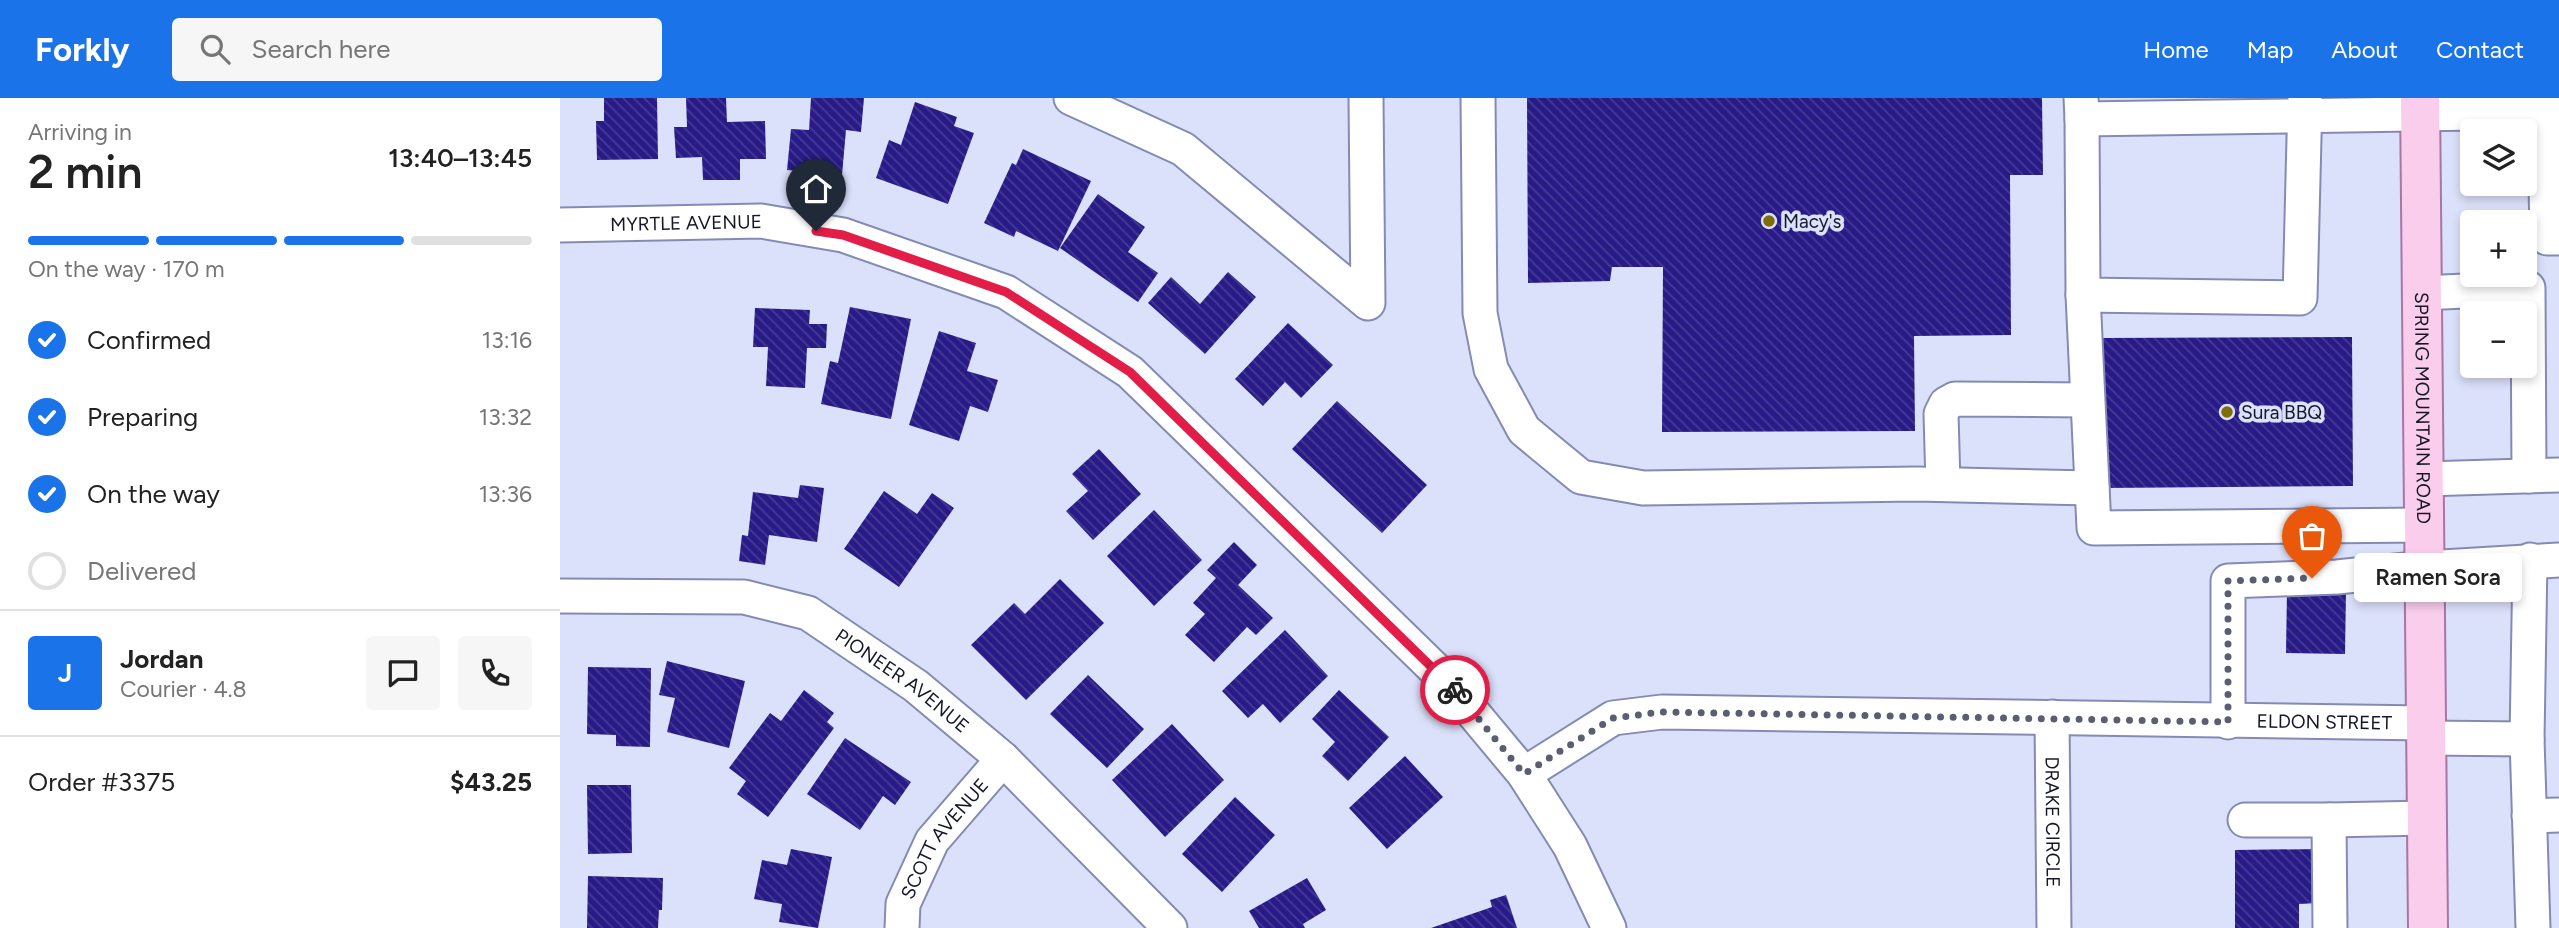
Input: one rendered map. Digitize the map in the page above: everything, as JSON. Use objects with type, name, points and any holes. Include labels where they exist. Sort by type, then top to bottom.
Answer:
[{"type":"main road","name":"SPRING MOUNTAIN ROAD","points":[[2420,106],[2428,928]]},
{"type":"street","points":[[1071,98],[1183,149],[1368,303],[1366,98]]},
{"type":"street","points":[[1478,98],[1480,313],[1491,369],[1524,430],[1581,477],[1643,488],[1943,484],[2092,488]]},
{"type":"street","points":[[2424,525],[2094,528],[2083,295],[2081,108],[2420,106],[2548,118],[2547,238],[2559,238]]},
{"type":"street","points":[[2083,295],[2300,299],[2306,107]]},
{"type":"street","name":"MYRTLE AVENUE","points":[[560,225],[761,221],[843,235],[1006,292],[1130,372],[1444,678],[1524,774],[1570,846],[1609,928]]},
{"type":"street","points":[[2422,293],[2528,288],[2544,475],[2424,479]]},
{"type":"street","points":[[1943,484],[1941,414],[1946,404],[1955,399],[2087,400]]},
{"type":"street","points":[[2228,722],[2228,581],[2337,577],[2544,560],[2527,739],[2544,815],[2533,928]]},
{"type":"street","name":"PIONEER AVENUE","points":[[560,596],[744,597],[808,613],[916,686],[1003,760],[1170,928]]},
{"type":"street","name":"ELDON STREET","points":[[1524,774],[1613,718],[1662,712],[2228,722],[2427,730],[2527,739]]},
{"type":"street","name":"DRAKE CIRCLE","points":[[2052,717],[2054,928]]},
{"type":"street","name":"SCOTT AVENUE","points":[[902,928],[903,904],[932,841],[1003,760]]},
{"type":"street","points":[[2245,820],[2427,818]]},
{"type":"street","points":[[2329,820],[2330,928]]},
{"type":"building","points":[[604,98],[657,98],[658,159],[597,160],[596,121],[604,121]]},
{"type":"building","points":[[686,98],[726,98],[727,122],[765,121],[766,159],[740,159],[740,180],[703,180],[702,157],[676,158],[674,127],[687,127]]},
{"type":"building","points":[[811,98],[864,98],[861,132],[846,130],[842,175],[787,170],[791,129],[809,130]]},
{"type":"building","name":"Macy's","points":[[1527,98],[2042,98],[2043,175],[2010,175],[2011,335],[1914,336],[1915,431],[1662,432],[1663,267],[1612,267],[1610,281],[1528,283]]},
{"type":"building","points":[[915,102],[957,117],[954,126],[974,133],[948,204],[876,178],[889,140],[901,145]]},
{"type":"building","points":[[1023,149],[1091,181],[1058,251],[1016,231],[1014,237],[984,223],[1012,163],[1016,165]]},
{"type":"building","points":[[1098,194],[1145,227],[1128,252],[1158,273],[1138,302],[1060,248]]},
{"type":"building","points":[[1228,272],[1256,297],[1205,354],[1148,303],[1171,277],[1200,304]]},
{"type":"building","points":[[850,307],[911,319],[891,419],[821,404],[830,361],[838,363]]},
{"type":"building","points":[[755,308],[810,310],[809,324],[827,324],[826,348],[807,348],[805,388],[766,386],[768,347],[753,347]]},
{"type":"building","points":[[1288,323],[1333,365],[1301,398],[1285,382],[1263,406],[1235,379]]},
{"type":"building","points":[[939,331],[976,343],[967,371],[998,380],[988,412],[970,406],[959,441],[909,425]]},
{"type":"building","name":"Sura BBQ","points":[[2352,337],[2353,486],[2102,488],[2101,338]]},
{"type":"building","points":[[1337,401],[1427,485],[1382,533],[1292,449]]},
{"type":"building","points":[[1099,449],[1141,494],[1093,540],[1066,511],[1088,491],[1072,474]]},
{"type":"building","points":[[800,485],[824,488],[817,542],[769,535],[765,565],[739,561],[742,535],[748,536],[753,492],[798,498]]},
{"type":"building","points":[[884,491],[917,514],[932,493],[954,508],[899,587],[844,549]]},
{"type":"building","points":[[1154,510],[1202,560],[1154,606],[1107,556]]},
{"type":"building","points":[[1234,542],[1257,565],[1238,585],[1273,618],[1256,635],[1247,627],[1214,662],[1185,635],[1205,614],[1193,603],[1216,578],[1207,570]]},
{"type":"building","points":[[1060,579],[1104,623],[1026,700],[971,645],[1014,603],[1025,614]]},
{"type":"building","points":[[2287,590],[2346,591],[2345,654],[2286,653]]},
{"type":"building","points":[[1285,630],[1328,676],[1280,723],[1263,704],[1248,718],[1222,691]]},
{"type":"building","points":[[667,661],[745,681],[729,748],[667,732],[675,698],[659,695]]},
{"type":"building","points":[[588,667],[651,668],[650,747],[616,746],[616,735],[587,734]]},
{"type":"building","points":[[1088,675],[1144,729],[1107,768],[1050,714]]},
{"type":"building","points":[[804,690],[834,713],[827,722],[834,728],[768,817],[737,794],[746,781],[729,768],[770,713],[781,721]]},
{"type":"building","points":[[1339,690],[1389,737],[1348,781],[1322,756],[1335,742],[1312,719]]},
{"type":"building","points":[[1172,724],[1224,780],[1165,837],[1112,780]]},
{"type":"building","points":[[845,738],[911,782],[895,805],[883,796],[860,830],[807,794]]},
{"type":"building","points":[[1405,756],[1443,797],[1387,849],[1349,808]]},
{"type":"building","points":[[587,785],[631,785],[632,853],[588,854]]},
{"type":"building","points":[[1235,797],[1275,835],[1222,892],[1182,854]]},
{"type":"building","points":[[791,849],[832,857],[818,928],[779,922],[782,904],[754,899],[762,860],[787,865]]},
{"type":"building","points":[[2318,849],[2318,903],[2299,904],[2299,928],[2235,928],[2235,850]]},
{"type":"building","points":[[588,876],[663,878],[662,910],[659,910],[658,928],[587,928]]},
{"type":"building","points":[[1307,878],[1326,910],[1303,924],[1305,928],[1259,928],[1249,911]]},
{"type":"building","points":[[1506,895],[1517,928],[1431,928],[1492,907],[1490,900]]},
{"type":"way so far","points":[[1455,690],[1524,774],[1613,718],[1662,712],[2228,722],[2228,581],[2312,578]]},
{"type":"place","name":"Macy's","points":[[1769,221]]},
{"type":"place","name":"Sura BBQ","points":[[2227,412]]},
{"type":"place","name":"Ramen Sora","points":[[2312,578]]},
{"type":"route","points":[[816,231],[843,235],[1006,292],[1130,372],[1455,690]]}]
